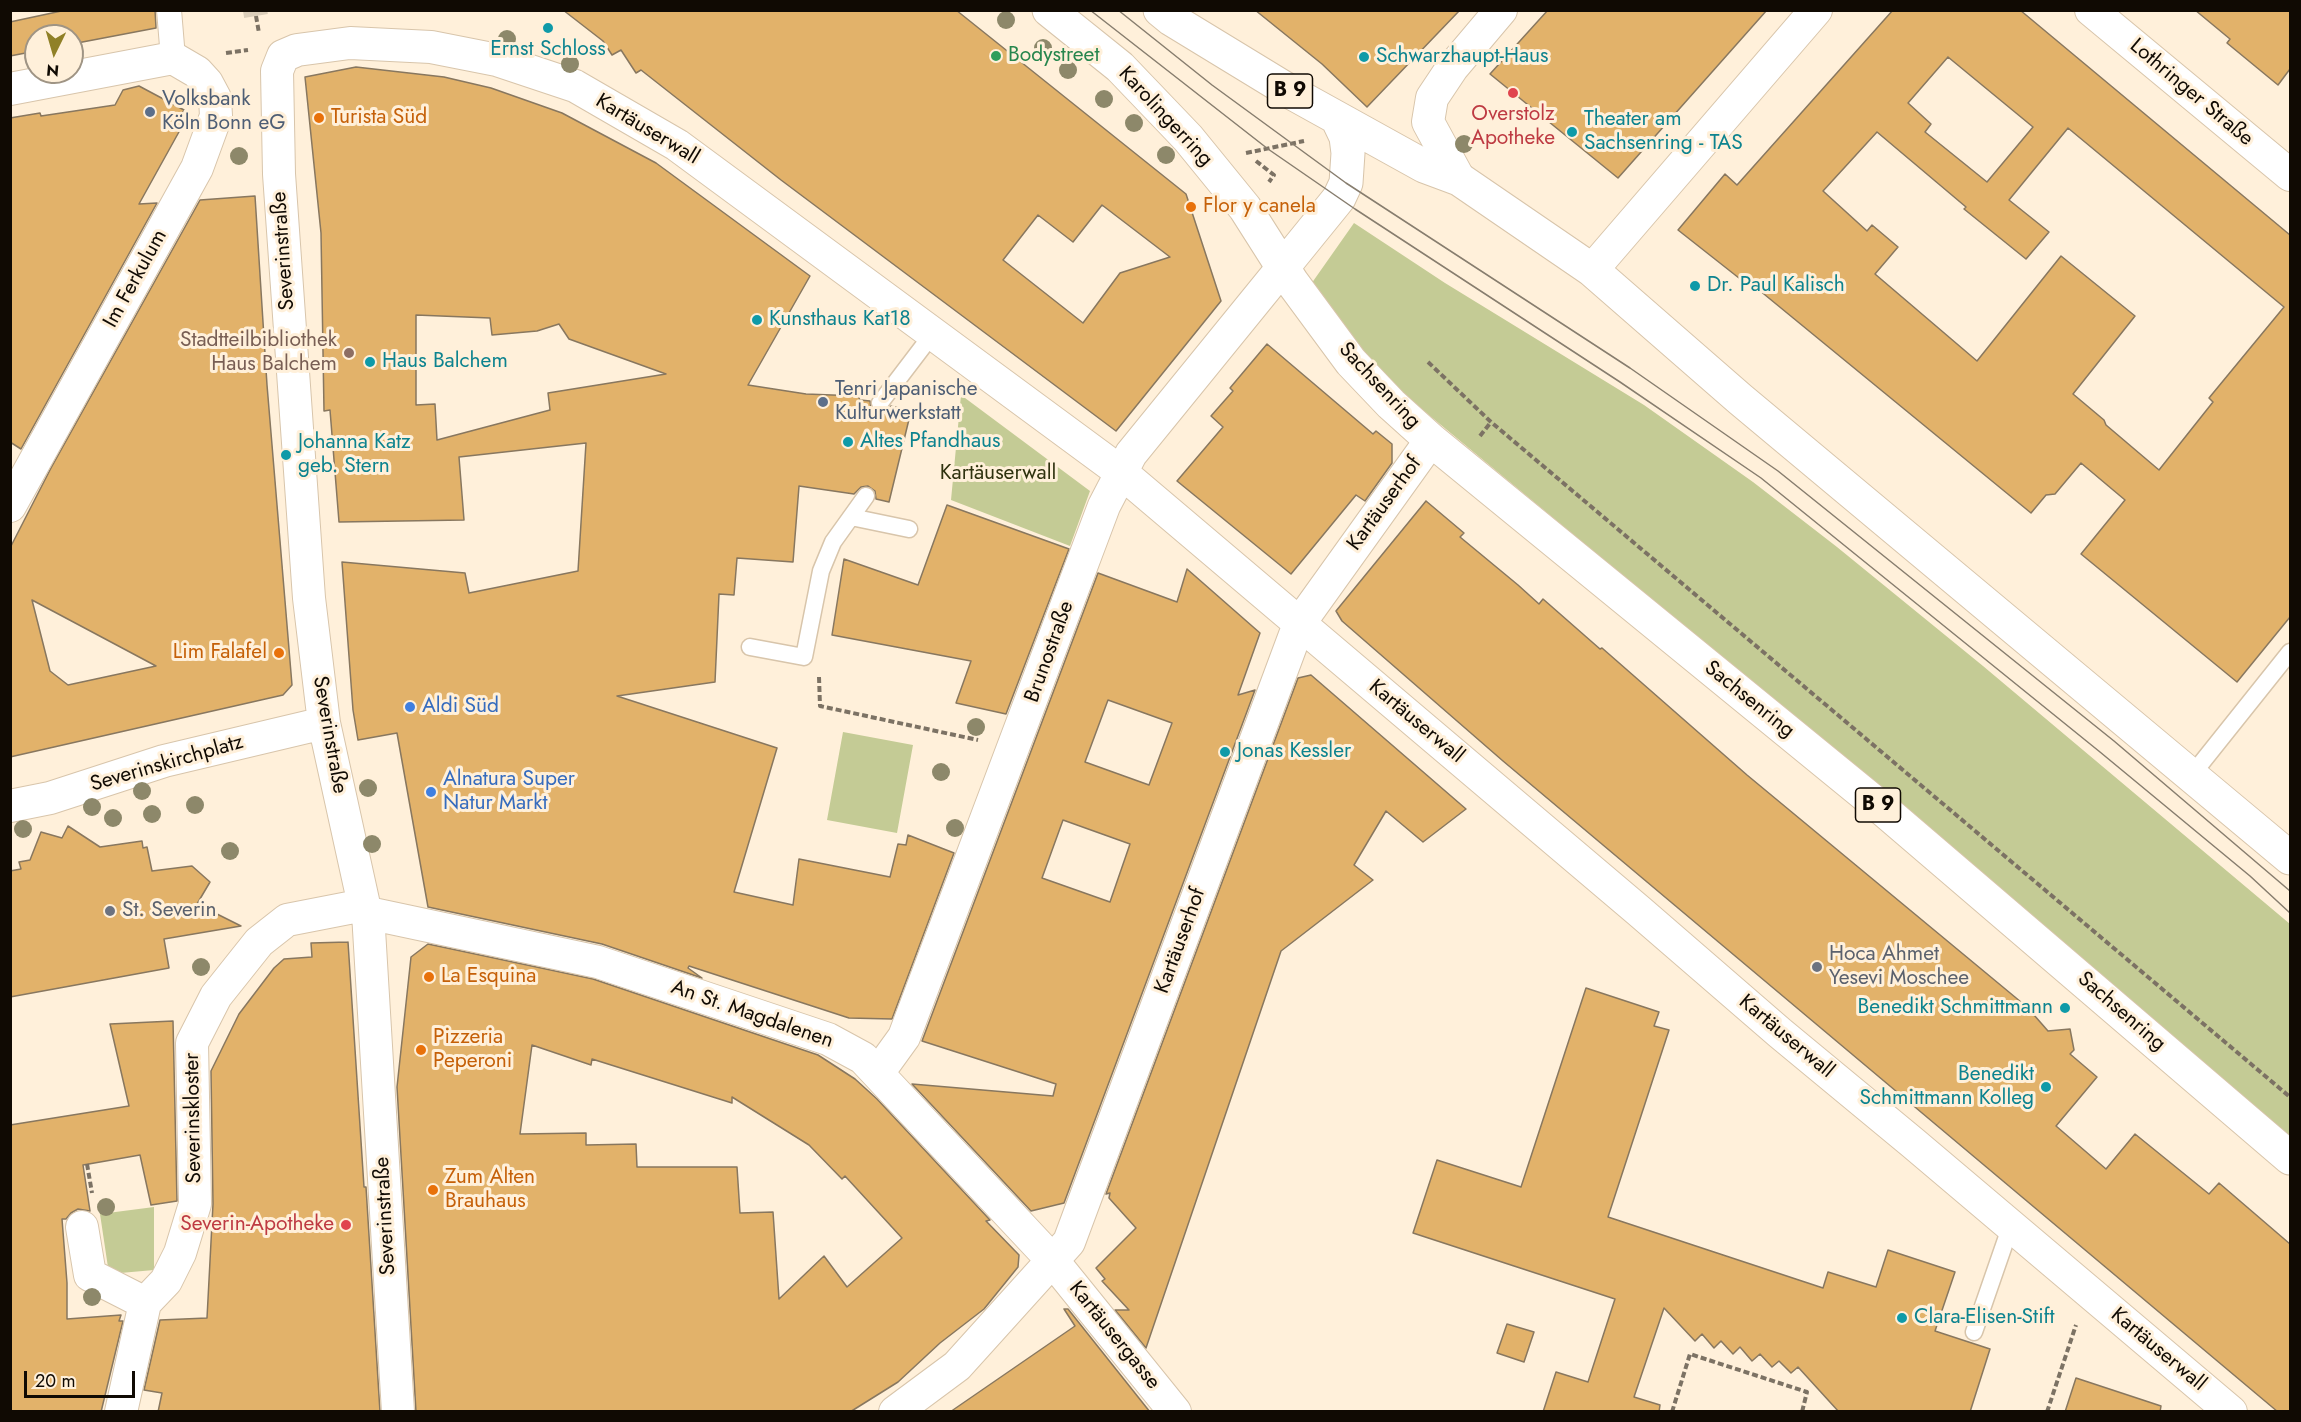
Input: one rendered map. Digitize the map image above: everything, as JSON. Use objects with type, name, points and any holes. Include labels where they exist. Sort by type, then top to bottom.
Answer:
[{"type":"main road","name":"Karolingerring","points":[[1049,10],[1120,67],[1144,90],[1188,138],[1245,208]]},
{"type":"main road","name":"B 9","points":[[1160,10],[1171,20],[1253,69],[1326,128],[1459,179],[1592,270],[1740,399],[2290,858]]},
{"type":"main road","points":[[1283,267],[1339,198],[1346,183],[1348,153],[1346,137],[1326,128]]},
{"type":"main road","name":"Sachsenring","points":[[1245,208],[1283,267],[1351,362],[1391,404],[1431,440],[1886,811],[2290,1158]]},
{"type":"street","points":[[10,89],[173,58],[169,10]]},
{"type":"street","points":[[1459,179],[1428,122],[1432,98],[1452,68],[1501,10]]},
{"type":"street","points":[[1592,270],[1815,10]]},
{"type":"street","name":"Lothringer Straße","points":[[2091,10],[2290,175]]},
{"type":"street","name":"Kartäuserwall","points":[[283,56],[297,50],[350,43],[431,46],[497,60],[575,86],[677,144],[1122,473],[1622,896],[1735,995],[2231,1412]]},
{"type":"street","name":"Severinstraße","points":[[283,56],[277,71],[279,174],[309,597],[324,723],[366,909],[398,1412]]},
{"type":"street","name":"Im Ferkulum","points":[[10,506],[196,168],[208,142],[216,116],[215,98],[207,83],[197,72],[173,58]]},
{"type":"street","name":"Brunostraße","points":[[878,1073],[904,1037],[1104,506],[1131,454],[1283,267]]},
{"type":"street","name":"Kartäuserhof","points":[[895,1412],[957,1366],[1069,1242],[1299,624],[1431,440]]},
{"type":"street","name":"Severinskirchplatz","points":[[10,806],[50,798],[164,761],[324,723]]},
{"type":"street","name":"An St. Magdalenen","points":[[366,909],[598,962],[828,1039],[862,1058],[878,1073],[1053,1261]]},
{"type":"street","name":"Severinskloster","points":[[145,1303],[166,1281],[171,1272],[180,1253],[195,1204],[192,1043],[216,996],[259,942],[287,920],[366,909]]},
{"type":"street","points":[[82,1227],[90,1275],[145,1303],[121,1412]]},
{"type":"street","name":"Kartäusergasse","points":[[1053,1261],[1175,1412]]},
{"type":"lane","points":[[880,403],[934,332]]},
{"type":"lane","points":[[750,646],[804,657],[821,571],[833,542],[866,496]]},
{"type":"lane","points":[[851,517],[909,529]]},
{"type":"lane","points":[[2191,776],[2290,652]]},
{"type":"lane","points":[[1974,1332],[2011,1225]]},
{"type":"path","points":[[1246,154],[1326,128]]},
{"type":"path","points":[[1428,362],[1491,422],[2290,1097]]},
{"type":"path","points":[[820,706],[1014,747]]},
{"type":"path","points":[[2048,1412],[2087,1290]]},
{"type":"path","points":[[1672,1412],[1689,1354],[1807,1392],[1802,1412]]},
{"type":"green space","points":[[1354,223],[1445,283],[1644,405],[1753,482],[1983,666],[2290,924],[2290,1136],[1412,401],[1369,360],[1309,287]]},
{"type":"green space","name":"Kartäuserwall","points":[[961,395],[1090,491],[1070,546],[951,500]]},
{"type":"green space","points":[[843,732],[913,745],[897,833],[827,820]]},
{"type":"green space","points":[[154,1207],[154,1270],[109,1274],[100,1214]]},
{"type":"building","points":[[66,10],[155,10],[156,28],[84,42],[84,24],[24,24],[24,53],[10,56],[10,22]]},
{"type":"building","points":[[563,10],[956,10],[1186,194],[1221,301],[1116,431],[781,180],[641,70],[636,73],[621,50],[612,55],[603,41]],"holes":[[[1102,205],[1170,257],[1120,273],[1083,323],[1003,260],[1038,215],[1073,242]]]},
{"type":"building","name":"Schwarzhaupt-Haus","points":[[1255,10],[1460,10],[1367,107],[1322,64]]},
{"type":"building","points":[[1548,10],[1767,10],[1618,178],[1490,74]]},
{"type":"building","points":[[1893,10],[2020,10],[2290,235],[2290,617],[2237,682],[2081,554],[2125,500],[2081,463],[2055,494],[2046,495],[2031,513],[1759,290],[1746,281],[1744,282],[1678,230],[1725,174],[1737,185]],"holes":[[[1948,57],[2033,127],[1987,182],[1925,132],[1931,124],[1908,103]],[[2068,128],[2284,307],[2209,398],[2213,402],[2159,470],[2073,394],[2135,316],[2061,256],[1977,361],[1875,274],[1898,247],[1872,225],[1867,231],[1823,191],[1877,132],[1966,207],[1964,209],[2026,259],[2049,232],[2009,200]]]},
{"type":"building","points":[[2195,10],[2290,10],[2290,69],[2278,85],[2227,43],[2230,39]]},
{"type":"building","points":[[356,67],[444,77],[491,88],[562,113],[656,163],[810,276],[748,385],[806,394],[858,396],[860,400],[870,401],[871,408],[878,413],[885,412],[891,406],[911,411],[889,502],[876,499],[875,491],[868,486],[861,487],[854,494],[799,486],[793,562],[737,558],[734,595],[719,594],[715,682],[617,696],[777,748],[734,892],[793,905],[799,859],[890,877],[898,844],[906,845],[908,835],[954,853],[892,1019],[849,1018],[689,966],[688,968],[702,978],[602,944],[428,907],[397,733],[358,740],[353,710],[342,562],[465,573],[469,593],[578,571],[586,443],[459,457],[464,520],[339,522],[330,410],[324,411],[321,233],[305,77]],"holes":[[[416,315],[490,318],[492,335],[537,331],[559,324],[569,339],[666,374],[548,393],[550,410],[437,440],[435,404],[416,405]]]},
{"type":"building","points":[[139,86],[184,110],[180,117],[185,121],[139,204],[157,203],[21,449],[10,442],[10,118],[40,113],[41,116],[115,105],[123,90]]},
{"type":"building","points":[[255,196],[267,385],[292,685],[283,695],[10,757],[10,548],[51,468],[200,200]],"holes":[[[32,600],[156,666],[68,685],[50,671]]]},
{"type":"building","points":[[1267,344],[1373,434],[1376,431],[1392,444],[1392,463],[1365,501],[1356,495],[1291,574],[1177,481],[1223,427],[1211,416],[1233,391],[1230,388]]},
{"type":"building","points":[[1426,501],[1464,533],[1460,537],[1539,604],[1543,599],[1600,649],[1602,648],[1747,775],[2027,1007],[2048,1031],[2070,1029],[2074,1050],[2070,1054],[2097,1077],[2056,1126],[2106,1169],[2135,1134],[2209,1194],[2219,1183],[2290,1244],[2290,1412],[2278,1412],[1503,761],[1342,621],[1336,611]]},
{"type":"building","points":[[947,505],[1069,549],[1006,714],[956,703],[971,661],[832,635],[844,559],[918,585]]},
{"type":"building","points":[[1187,569],[1260,633],[1238,695],[1255,690],[1064,1203],[1031,1211],[912,1084],[1053,1096],[1056,1084],[922,1041],[1098,573],[1177,602]],"holes":[[[1108,700],[1172,723],[1149,785],[1085,762]],[[1063,820],[1130,844],[1110,902],[1042,878]]]},
{"type":"building","points":[[1311,675],[1466,809],[1423,842],[1386,811],[1354,865],[1373,880],[1281,951],[1146,1348],[1115,1310],[1129,1310],[1102,1281],[1105,1279],[1096,1268],[1136,1228],[1109,1198],[1110,1193],[1106,1194],[1298,678]]},
{"type":"building","name":"St. Severin","points":[[68,826],[100,847],[142,841],[143,848],[147,847],[152,871],[192,866],[210,882],[197,904],[241,926],[164,939],[169,968],[10,997],[10,871],[21,869],[19,862],[30,860],[41,832],[62,838]]},
{"type":"building","points":[[348,942],[380,1412],[158,1412],[162,1393],[144,1390],[160,1320],[207,1318],[213,1204],[211,1071],[239,1014],[274,968],[284,959],[312,957],[311,943]]},
{"type":"building","points":[[428,944],[593,979],[818,1055],[855,1079],[877,1099],[990,1220],[986,1221],[1019,1255],[1018,1267],[984,1309],[940,1343],[898,1382],[850,1412],[416,1412],[397,1087],[411,957]],"holes":[[[532,1045],[591,1065],[592,1059],[732,1103],[732,1097],[809,1145],[842,1179],[845,1176],[902,1238],[847,1287],[824,1256],[779,1299],[773,1212],[740,1213],[737,1167],[637,1167],[636,1144],[586,1145],[586,1133],[520,1134]]]},
{"type":"building","points":[[1586,988],[1659,1012],[1654,1026],[1669,1030],[1608,1217],[1823,1288],[1828,1272],[1876,1287],[1888,1250],[1955,1272],[1935,1331],[1990,1349],[1970,1412],[1839,1412],[1798,1367],[1791,1373],[1779,1361],[1772,1367],[1760,1354],[1752,1361],[1740,1347],[1733,1354],[1721,1341],[1714,1348],[1702,1334],[1695,1341],[1664,1308],[1634,1397],[1660,1405],[1659,1412],[1543,1412],[1556,1372],[1588,1382],[1615,1299],[1413,1233],[1437,1160],[1521,1187]]},
{"type":"building","points":[[173,1021],[177,1201],[151,1205],[140,1155],[83,1165],[90,1211],[78,1209],[66,1219],[62,1219],[67,1319],[121,1315],[119,1321],[123,1321],[101,1412],[10,1412],[10,1125],[129,1106],[110,1024]]},
{"type":"building","points":[[1064,1309],[1068,1309],[1150,1412],[950,1412],[1075,1326]]},
{"type":"building","points":[[1507,1324],[1534,1332],[1524,1362],[1497,1353]]},
{"type":"building","points":[[2076,1378],[2161,1406],[2160,1412],[2065,1412]]},
{"type":"tunnel","points":[[255,10],[256,16]]},
{"type":"tram line","points":[[1090,10],[1268,149],[1761,478],[2100,752],[2250,876],[2290,913]]},
{"type":"tram line","points":[[1118,10],[1212,85],[1346,183],[1630,368],[1778,471],[2114,741],[2290,891]]},
{"type":"place","name":"Ernst Schloss","points":[[548,28]]},
{"type":"place","name":"Bodystreet","points":[[996,56]]},
{"type":"place","name":"Schwarzhaupt-Haus","points":[[1364,57]]},
{"type":"place","name":"Overstolz Apotheke","points":[[1513,93]]},
{"type":"place","name":"Volksbank Köln Bonn eG","points":[[150,112]]},
{"type":"place","name":"Turista Süd","points":[[319,118]]},
{"type":"place","name":"Theater am Sachsenring - TAS","points":[[1572,132]]},
{"type":"place","name":"Flor y canela","points":[[1191,207]]},
{"type":"place","name":"Dr. Paul Kalisch","points":[[1695,286]]},
{"type":"place","name":"Kunsthaus Kat18","points":[[757,320]]},
{"type":"place","name":"Stadtteilbibliothek Haus Balchem","points":[[349,353]]},
{"type":"place","name":"Haus Balchem","points":[[370,362]]},
{"type":"place","name":"Tenri Japanische Kulturwerkstatt","points":[[823,402]]},
{"type":"place","name":"Altes Pfandhaus","points":[[848,442]]},
{"type":"place","name":"Johanna Katz geb. Stern","points":[[286,455]]},
{"type":"place","name":"Lim Falafel","points":[[279,653]]},
{"type":"place","name":"Aldi Süd","points":[[410,707]]},
{"type":"place","name":"Jonas Kessler","points":[[1225,752]]},
{"type":"place","name":"Alnatura Super Natur Markt","points":[[431,792]]},
{"type":"place","name":"St. Severin","points":[[110,911]]},
{"type":"place","name":"Hoca Ahmet Yesevi Moschee","points":[[1817,967]]},
{"type":"place","name":"La Esquina","points":[[429,977]]},
{"type":"place","name":"Benedikt Schmittmann","points":[[2065,1008]]},
{"type":"place","name":"Pizzeria Peperoni","points":[[421,1050]]},
{"type":"place","name":"Benedikt Schmittmann Kolleg","points":[[2046,1087]]},
{"type":"place","name":"Zum Alten Brauhaus","points":[[433,1190]]},
{"type":"place","name":"Severin-Apotheke","points":[[346,1225]]},
{"type":"place","name":"Clara-Elisen-Stift","points":[[1902,1318]]}]
